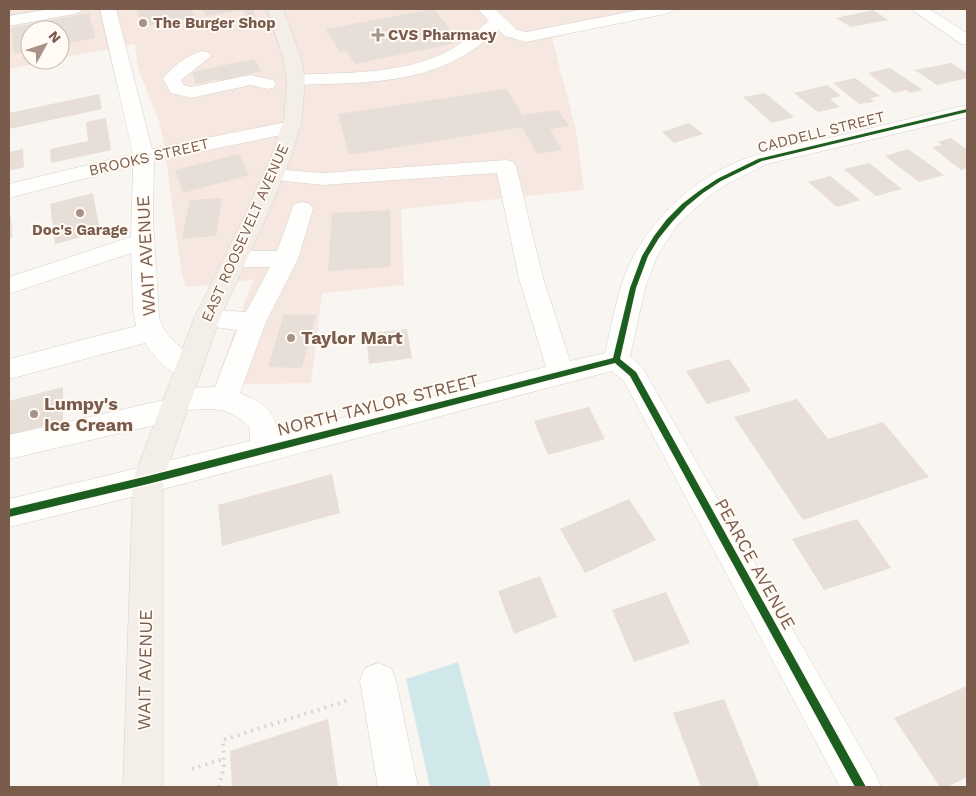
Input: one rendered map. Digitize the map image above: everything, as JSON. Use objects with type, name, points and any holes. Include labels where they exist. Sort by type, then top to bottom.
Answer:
[{"type":"main road","name":"EAST ROOSEVELT AVENUE","points":[[187,369],[207,318],[273,175],[293,119],[296,80],[288,42],[275,9]]},
{"type":"main road","name":"WAIT AVENUE","points":[[143,787],[148,480],[187,369]]},
{"type":"street","points":[[9,21],[74,9]]},
{"type":"street","name":"WAIT AVENUE","points":[[108,9],[144,157],[142,240],[146,316],[151,332],[162,348],[187,369]]},
{"type":"street","points":[[486,9],[511,33],[526,37],[665,9]]},
{"type":"street","points":[[587,9],[603,22]]},
{"type":"street","points":[[918,9],[967,40]]},
{"type":"street","points":[[296,80],[391,73],[424,66],[454,54],[498,22]]},
{"type":"street","points":[[202,56],[183,68],[172,79],[177,89],[191,93],[251,80],[267,84]]},
{"type":"street","name":"CADDELL STREET","points":[[616,360],[636,278],[657,236],[678,209],[730,173],[760,160],[967,111]]},
{"type":"street","name":"BROOKS STREET","points":[[9,191],[144,157],[291,127]]},
{"type":"street","points":[[273,175],[323,178],[506,166],[531,278],[561,374]]},
{"type":"street","points":[[224,398],[253,322],[286,259],[302,209]]},
{"type":"street","points":[[9,286],[142,240]]},
{"type":"street","points":[[234,259],[286,259]]},
{"type":"street","points":[[207,318],[253,322]]},
{"type":"street","points":[[9,369],[151,332]]},
{"type":"street","name":"NORTH TAYLOR STREET","points":[[9,513],[148,480],[266,448],[616,360]]},
{"type":"street","name":"PEARCE AVENUE","points":[[616,360],[633,374],[861,787]]},
{"type":"street","points":[[9,447],[83,432],[174,405],[224,398],[248,409],[262,421],[266,448]]},
{"type":"street","points":[[379,685],[398,787]]},
{"type":"path","points":[[219,787],[223,759],[223,740],[379,685]]},
{"type":"path","points":[[192,769],[223,759]]},
{"type":"shaded area","points":[[9,9],[669,9],[552,38],[576,130],[584,190],[401,209],[404,285],[322,293],[311,383],[215,385],[253,280],[186,287],[181,270],[164,144],[159,121],[138,68],[135,44],[70,56],[70,20],[20,20],[20,67],[9,69]]},
{"type":"water","points":[[458,662],[491,787],[430,787],[406,679]]},
{"type":"building","points":[[192,9],[195,17],[141,27],[137,10]]},
{"type":"building","points":[[202,9],[240,9],[240,10],[206,16]]},
{"type":"building","points":[[242,9],[253,9],[259,28],[253,29]]},
{"type":"building","points":[[434,9],[457,38],[451,44],[355,64],[347,51],[340,52],[326,29]]},
{"type":"building","points":[[873,10],[888,20],[851,27],[836,18]]},
{"type":"building","points":[[89,13],[95,38],[70,43],[70,20],[53,20]]},
{"type":"building","points":[[20,26],[20,53],[14,54],[11,28]]},
{"type":"building","points":[[254,59],[261,71],[220,83],[218,79],[196,84],[192,72]]},
{"type":"building","points":[[951,63],[967,73],[967,78],[937,85],[915,70]]},
{"type":"building","points":[[890,68],[923,90],[910,93],[906,90],[894,93],[868,73]]},
{"type":"building","points":[[855,78],[880,96],[870,98],[874,102],[859,104],[833,83]]},
{"type":"building","points":[[827,85],[841,96],[830,99],[840,107],[818,112],[794,93]]},
{"type":"building","points":[[507,89],[522,115],[558,110],[569,126],[550,129],[562,150],[537,154],[522,127],[349,155],[338,114]]},
{"type":"building","points":[[765,93],[794,117],[772,123],[743,97]]},
{"type":"building","points":[[99,94],[102,109],[9,129],[9,113]]},
{"type":"building","points":[[106,118],[111,150],[51,163],[50,149],[88,141],[86,122]]},
{"type":"building","points":[[689,123],[703,134],[674,143],[662,132]]},
{"type":"building","points":[[951,138],[967,150],[967,168],[961,170],[932,147],[942,145],[938,142]]},
{"type":"building","points":[[23,149],[24,167],[9,171],[9,152]]},
{"type":"building","points":[[908,149],[944,175],[919,182],[885,156]]},
{"type":"building","points":[[239,154],[249,175],[183,193],[175,170]]},
{"type":"building","points":[[869,163],[902,189],[876,196],[844,169]]},
{"type":"building","points":[[830,176],[860,200],[837,207],[808,182]]},
{"type":"building","points":[[93,193],[100,232],[55,244],[50,204]]},
{"type":"building","points":[[222,198],[216,236],[182,239],[190,200]]},
{"type":"building","points":[[390,210],[391,267],[328,271],[332,213]]},
{"type":"building","points":[[11,217],[12,238],[9,239],[9,218]]},
{"type":"building","points":[[284,314],[316,315],[302,368],[268,367]]},
{"type":"building","points":[[407,329],[412,358],[369,364],[366,334]]},
{"type":"building","points":[[729,359],[751,391],[707,404],[686,371]]},
{"type":"building","points":[[63,387],[63,421],[9,435],[9,401]]},
{"type":"building","points":[[797,399],[828,439],[883,422],[929,477],[803,520],[734,417]]},
{"type":"building","points":[[589,407],[605,439],[548,455],[534,421]]},
{"type":"building","points":[[332,474],[340,513],[222,546],[218,505]]},
{"type":"building","points":[[629,499],[656,540],[585,573],[560,529]]},
{"type":"building","points":[[857,519],[891,568],[824,590],[792,539]]},
{"type":"building","points":[[540,576],[557,617],[514,634],[498,591]]},
{"type":"building","points":[[666,592],[690,643],[634,662],[612,610]]},
{"type":"building","points":[[967,686],[967,777],[947,787],[940,787],[894,718]]},
{"type":"building","points":[[724,699],[760,787],[701,787],[673,713]]},
{"type":"building","points":[[328,719],[338,787],[232,787],[230,751]]},
{"type":"cycle path","points":[[616,360],[633,288],[645,256],[656,237],[670,220],[684,205],[701,192],[739,169],[760,160],[967,111]]},
{"type":"cycle path","points":[[616,360],[633,374],[861,787]]},
{"type":"cycle path","points":[[9,513],[148,480],[616,360]]},
{"type":"place","name":"The Burger Shop","points":[[143,23]]},
{"type":"place","name":"CVS Pharmacy","points":[[378,35]]},
{"type":"place","name":"Doc's Garage","points":[[80,213]]},
{"type":"place","name":"Taylor Mart","points":[[291,338]]},
{"type":"place","name":"Lumpy's Ice Cream","points":[[34,414]]}]
